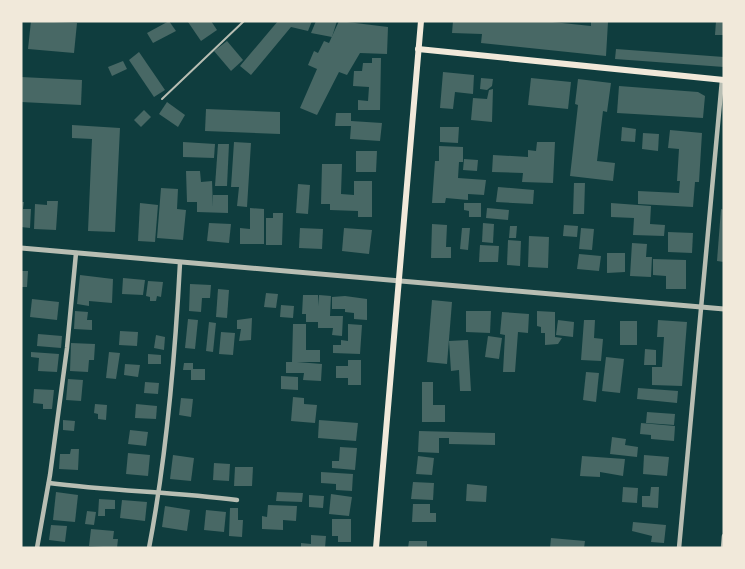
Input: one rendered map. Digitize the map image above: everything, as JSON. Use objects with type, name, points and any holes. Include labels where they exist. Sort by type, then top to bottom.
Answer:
[{"type":"main road","points":[[376,548],[421,21]]},
{"type":"main road","points":[[418,49],[723,80]]},
{"type":"street","points":[[679,548],[723,80]]},
{"type":"street","points":[[21,248],[724,309]]},
{"type":"street","points":[[37,548],[49,483],[67,348],[76,253]]},
{"type":"street","points":[[149,548],[160,491],[174,368],[180,262]]},
{"type":"street","points":[[49,483],[121,491],[160,491],[237,500]]},
{"type":"street","points":[[723,548],[724,536]]},
{"type":"lane","points":[[162,99],[244,21]]},
{"type":"building","points":[[31,21],[77,23],[74,53],[28,49]]},
{"type":"building","points":[[169,21],[176,31],[153,43],[147,33]]},
{"type":"building","points":[[211,21],[217,30],[201,41],[188,22]]},
{"type":"building","points":[[278,21],[312,21],[308,31],[291,27],[251,75],[240,66]]},
{"type":"building","points":[[316,21],[337,21],[332,37],[311,33]]},
{"type":"building","points":[[339,21],[388,27],[387,54],[360,53],[347,75],[339,72],[317,115],[300,108],[317,69],[308,65],[314,51],[318,53],[324,41],[329,43]]},
{"type":"building","points":[[453,21],[543,21],[591,26],[591,21],[608,22],[606,56],[481,43],[482,34],[452,33]]},
{"type":"building","points":[[716,21],[724,21],[724,35],[715,35]]},
{"type":"building","points":[[227,41],[243,60],[231,71],[214,51]]},
{"type":"building","points":[[616,49],[724,57],[724,67],[615,59]]},
{"type":"building","points":[[139,52],[165,90],[154,97],[129,60]]},
{"type":"building","points":[[372,58],[381,58],[380,110],[358,110],[358,100],[368,101],[369,87],[353,86],[354,71],[362,71],[363,63],[372,63]]},
{"type":"building","points":[[123,61],[127,69],[112,76],[108,67]]},
{"type":"building","points":[[443,72],[474,75],[473,94],[455,92],[453,109],[440,108]]},
{"type":"building","points":[[21,77],[82,80],[81,105],[21,102]]},
{"type":"building","points":[[481,78],[493,79],[492,86],[487,90],[480,89]]},
{"type":"building","points":[[531,78],[571,82],[568,109],[528,105]]},
{"type":"building","points":[[578,79],[611,83],[607,112],[603,111],[597,161],[615,163],[613,181],[570,176],[578,105],[575,104]]},
{"type":"building","points":[[619,86],[698,92],[705,96],[703,118],[617,113]]},
{"type":"building","points":[[493,89],[492,122],[471,120],[473,98],[487,99],[489,90]]},
{"type":"building","points":[[167,102],[185,115],[178,127],[159,114]]},
{"type":"building","points":[[206,109],[280,112],[280,134],[205,131]]},
{"type":"building","points":[[144,110],[151,117],[141,127],[134,120]]},
{"type":"building","points":[[336,113],[351,113],[351,121],[382,123],[380,141],[350,139],[351,126],[335,126]]},
{"type":"building","points":[[72,125],[120,128],[115,232],[88,231],[92,139],[72,138]]},
{"type":"building","points":[[440,127],[459,127],[458,143],[440,142]]},
{"type":"building","points":[[622,127],[636,129],[635,142],[621,141]]},
{"type":"building","points":[[670,130],[702,133],[699,182],[695,182],[693,207],[638,204],[638,191],[679,193],[680,181],[677,181],[679,149],[668,148]]},
{"type":"building","points":[[643,133],[659,134],[658,151],[642,149]]},
{"type":"building","points":[[183,142],[215,144],[214,158],[183,157]]},
{"type":"building","points":[[234,142],[251,143],[247,207],[237,206],[239,187],[231,187]]},
{"type":"building","points":[[537,142],[555,142],[553,183],[522,182],[523,173],[492,172],[493,155],[528,157],[528,150],[536,151]]},
{"type":"building","points":[[218,144],[229,144],[227,186],[215,186]]},
{"type":"building","points":[[439,146],[463,147],[463,162],[459,162],[458,178],[486,180],[484,195],[468,194],[468,200],[446,198],[445,203],[432,203],[435,161],[439,161]]},
{"type":"building","points":[[356,151],[377,151],[376,172],[356,172]]},
{"type":"building","points":[[464,159],[478,160],[477,171],[463,170]]},
{"type":"building","points":[[322,164],[342,164],[341,194],[354,195],[354,181],[372,181],[372,217],[358,217],[358,211],[330,210],[330,204],[321,204]]},
{"type":"building","points":[[186,171],[200,171],[201,182],[212,181],[213,207],[213,195],[228,195],[228,213],[197,212],[197,202],[187,202]]},
{"type":"building","points":[[574,183],[585,183],[584,214],[573,214]]},
{"type":"building","points":[[298,184],[310,185],[308,214],[296,213]]},
{"type":"building","points":[[498,187],[534,190],[533,204],[496,202]]},
{"type":"building","points":[[161,188],[178,189],[177,209],[186,210],[183,240],[157,238]]},
{"type":"building","points":[[47,201],[58,201],[56,230],[34,229],[35,204],[47,205]]},
{"type":"building","points":[[21,202],[24,202],[23,209],[31,209],[30,228],[21,227]]},
{"type":"building","points":[[140,203],[158,205],[155,242],[138,241]]},
{"type":"building","points":[[464,203],[481,203],[481,217],[469,217],[469,211],[464,210]]},
{"type":"building","points":[[611,203],[651,206],[650,224],[665,225],[664,236],[633,235],[634,218],[611,217]]},
{"type":"building","points":[[250,208],[264,209],[264,244],[240,244],[240,228],[250,229]]},
{"type":"building","points":[[487,208],[509,210],[508,220],[486,218]]},
{"type":"building","points":[[721,209],[724,210],[724,262],[717,261]]},
{"type":"building","points":[[273,213],[283,213],[282,245],[266,245],[266,218],[273,218]]},
{"type":"building","points":[[209,223],[231,224],[229,243],[207,241]]},
{"type":"building","points":[[483,223],[494,224],[493,243],[482,242]]},
{"type":"building","points":[[432,224],[447,225],[446,247],[451,247],[451,258],[431,258]]},
{"type":"building","points":[[564,225],[578,226],[577,237],[563,236]]},
{"type":"building","points":[[510,226],[517,226],[516,238],[509,238]]},
{"type":"building","points":[[300,228],[323,229],[322,249],[299,248]]},
{"type":"building","points":[[344,228],[372,230],[369,254],[342,251]]},
{"type":"building","points":[[462,228],[470,228],[468,250],[460,249]]},
{"type":"building","points":[[581,228],[594,229],[592,250],[579,249]]},
{"type":"building","points":[[668,232],[693,233],[692,253],[668,252]]},
{"type":"building","points":[[529,236],[549,237],[548,268],[528,267]]},
{"type":"building","points":[[508,240],[521,241],[520,266],[507,265]]},
{"type":"building","points":[[632,243],[647,244],[646,257],[652,257],[651,277],[630,276]]},
{"type":"building","points":[[480,245],[499,246],[498,262],[479,262]]},
{"type":"building","points":[[607,253],[625,253],[625,272],[607,273]]},
{"type":"building","points":[[579,254],[601,256],[599,271],[577,269]]},
{"type":"building","points":[[653,259],[686,260],[686,289],[666,289],[666,276],[653,275]]},
{"type":"building","points":[[21,271],[28,271],[27,287],[21,287]]},
{"type":"building","points":[[80,275],[113,279],[112,303],[89,301],[89,306],[77,304]]},
{"type":"building","points":[[123,278],[145,280],[143,295],[122,294]]},
{"type":"building","points":[[148,281],[163,282],[161,297],[157,296],[156,301],[150,301],[150,297],[146,296]]},
{"type":"building","points":[[190,284],[211,285],[210,298],[202,298],[201,312],[189,311]]},
{"type":"building","points":[[218,289],[229,290],[227,318],[216,317]]},
{"type":"building","points":[[266,293],[278,294],[276,308],[264,307]]},
{"type":"building","points":[[303,295],[318,295],[318,306],[319,295],[331,296],[330,316],[343,316],[342,336],[332,335],[333,328],[318,328],[318,322],[306,322],[306,314],[302,314]]},
{"type":"building","points":[[332,297],[367,299],[367,320],[354,319],[354,313],[345,312],[345,309],[332,309]]},
{"type":"building","points":[[32,299],[59,302],[57,320],[30,317]]},
{"type":"building","points":[[432,300],[452,302],[447,364],[427,362]]},
{"type":"building","points":[[281,305],[294,306],[293,318],[280,317]]},
{"type":"building","points":[[75,311],[88,312],[87,320],[92,320],[92,330],[74,329]]},
{"type":"building","points":[[466,311],[491,311],[490,333],[466,332]]},
{"type":"building","points":[[537,311],[555,312],[555,337],[562,338],[558,344],[545,345],[545,333],[541,333],[541,327],[537,326]]},
{"type":"building","points":[[502,312],[529,314],[528,333],[518,332],[515,372],[503,372],[505,335],[500,334]]},
{"type":"building","points":[[252,318],[251,340],[239,341],[241,329],[237,329],[237,320]]},
{"type":"building","points":[[188,319],[198,320],[195,349],[185,348]]},
{"type":"building","points":[[558,320],[574,322],[573,337],[556,335]]},
{"type":"building","points":[[584,320],[595,320],[594,338],[603,339],[601,361],[581,360]]},
{"type":"building","points":[[658,320],[687,322],[682,386],[652,385],[652,367],[662,367],[664,337],[657,337]]},
{"type":"building","points":[[620,321],[637,321],[637,345],[620,345]]},
{"type":"building","points":[[209,322],[216,323],[213,352],[206,351]]},
{"type":"building","points":[[293,324],[306,324],[306,350],[320,350],[320,362],[297,362],[322,364],[321,381],[303,380],[304,373],[286,373],[286,362],[292,362]]},
{"type":"building","points":[[348,324],[362,325],[360,354],[333,353],[333,345],[341,345],[341,340],[348,341]]},
{"type":"building","points":[[120,331],[138,332],[137,346],[119,345]]},
{"type":"building","points":[[221,332],[235,333],[233,355],[219,354]]},
{"type":"building","points":[[38,334],[62,336],[61,348],[37,346]]},
{"type":"building","points":[[156,335],[165,337],[164,350],[154,348]]},
{"type":"building","points":[[488,336],[502,338],[499,359],[485,357]]},
{"type":"building","points":[[468,340],[471,391],[460,391],[459,370],[451,371],[449,341]]},
{"type":"building","points":[[71,343],[95,344],[94,360],[89,360],[88,372],[70,371]]},
{"type":"building","points":[[645,349],[656,350],[656,365],[644,365]]},
{"type":"building","points":[[31,352],[59,354],[57,372],[38,371],[39,358],[31,357]]},
{"type":"building","points":[[109,352],[120,353],[116,379],[106,378]]},
{"type":"building","points":[[148,354],[161,355],[161,364],[148,364]]},
{"type":"building","points":[[606,357],[624,359],[620,393],[602,391]]},
{"type":"building","points":[[348,360],[361,360],[361,385],[348,385],[348,378],[336,378],[336,366],[348,366]]},
{"type":"building","points":[[184,363],[193,363],[193,369],[205,369],[205,380],[191,380],[191,370],[183,370]]},
{"type":"building","points":[[125,364],[140,365],[138,377],[124,375]]},
{"type":"building","points":[[586,372],[599,373],[596,402],[583,400]]},
{"type":"building","points":[[281,376],[298,377],[298,390],[281,389]]},
{"type":"building","points":[[68,379],[83,380],[81,401],[66,400]]},
{"type":"building","points":[[145,382],[159,383],[158,394],[144,393]]},
{"type":"building","points":[[422,382],[433,382],[433,405],[445,405],[445,422],[422,422]]},
{"type":"building","points":[[638,388],[678,391],[677,403],[637,399]]},
{"type":"building","points":[[34,389],[54,390],[52,409],[43,409],[43,404],[33,403]]},
{"type":"building","points":[[293,397],[304,398],[304,404],[317,405],[315,423],[291,421]]},
{"type":"building","points":[[181,398],[193,399],[191,417],[179,415]]},
{"type":"building","points":[[95,404],[107,405],[106,420],[98,419],[98,414],[94,413]]},
{"type":"building","points":[[136,404],[157,406],[156,419],[135,418]]},
{"type":"building","points":[[647,412],[675,414],[674,425],[646,423]]},
{"type":"building","points":[[63,420],[75,421],[74,431],[63,430]]},
{"type":"building","points":[[319,420],[358,423],[356,441],[318,438]]},
{"type":"building","points":[[641,423],[675,426],[674,441],[651,439],[651,435],[640,434]]},
{"type":"building","points":[[130,430],[148,432],[146,446],[128,444]]},
{"type":"building","points":[[419,431],[495,433],[495,445],[449,444],[449,438],[439,438],[439,453],[418,452]]},
{"type":"building","points":[[612,437],[626,439],[625,445],[638,447],[637,457],[610,454]]},
{"type":"building","points":[[340,447],[357,448],[355,470],[332,468],[332,461],[339,461]]},
{"type":"building","points":[[71,449],[79,449],[78,470],[59,469],[60,454],[70,454]]},
{"type":"building","points":[[128,453],[150,455],[148,476],[126,474]]},
{"type":"building","points":[[173,455],[194,458],[191,481],[170,479]]},
{"type":"building","points":[[644,455],[669,457],[667,476],[643,474]]},
{"type":"building","points":[[418,456],[434,458],[432,475],[416,474]]},
{"type":"building","points":[[582,456],[625,459],[623,476],[600,472],[600,477],[580,476]]},
{"type":"building","points":[[214,463],[230,464],[229,481],[213,480]]},
{"type":"building","points":[[235,467],[253,467],[252,486],[234,486]]},
{"type":"building","points":[[321,472],[353,474],[352,491],[336,490],[336,484],[321,483]]},
{"type":"building","points":[[413,482],[434,483],[433,500],[411,499]]},
{"type":"building","points":[[467,484],[487,486],[486,502],[466,501]]},
{"type":"building","points":[[623,487],[638,488],[637,503],[622,502]]},
{"type":"building","points":[[651,487],[659,487],[658,508],[642,507],[642,496],[650,496]]},
{"type":"building","points":[[56,492],[78,495],[75,522],[53,520]]},
{"type":"building","points":[[277,492],[303,493],[302,502],[276,501]]},
{"type":"building","points":[[331,494],[352,497],[349,516],[329,514]]},
{"type":"building","points":[[309,495],[324,496],[323,508],[309,507]]},
{"type":"building","points":[[99,499],[115,500],[115,509],[105,509],[105,516],[98,516]]},
{"type":"building","points":[[122,500],[147,502],[145,521],[120,518]]},
{"type":"building","points":[[413,504],[430,504],[430,513],[436,513],[436,522],[412,522]]},
{"type":"building","points":[[268,505],[297,506],[296,521],[283,520],[283,530],[262,529],[262,516],[267,517]]},
{"type":"building","points":[[165,506],[190,510],[187,531],[162,527]]},
{"type":"building","points":[[230,508],[238,508],[238,520],[243,520],[242,537],[229,536]]},
{"type":"building","points":[[206,510],[226,512],[224,532],[204,530]]},
{"type":"building","points":[[87,511],[96,512],[94,525],[85,524]]},
{"type":"building","points":[[332,519],[351,519],[351,542],[338,542],[338,536],[332,536]]},
{"type":"building","points":[[633,522],[666,525],[664,543],[651,542],[652,536],[632,531]]},
{"type":"building","points":[[51,525],[67,526],[65,542],[49,540]]},
{"type":"building","points":[[91,529],[114,531],[113,539],[118,539],[117,548],[89,546]]},
{"type":"building","points":[[311,535],[326,536],[325,548],[301,548],[301,543],[311,544]]},
{"type":"building","points":[[551,538],[585,541],[584,548],[550,548]]},
{"type":"building","points":[[409,541],[427,541],[427,548],[408,548]]}]
